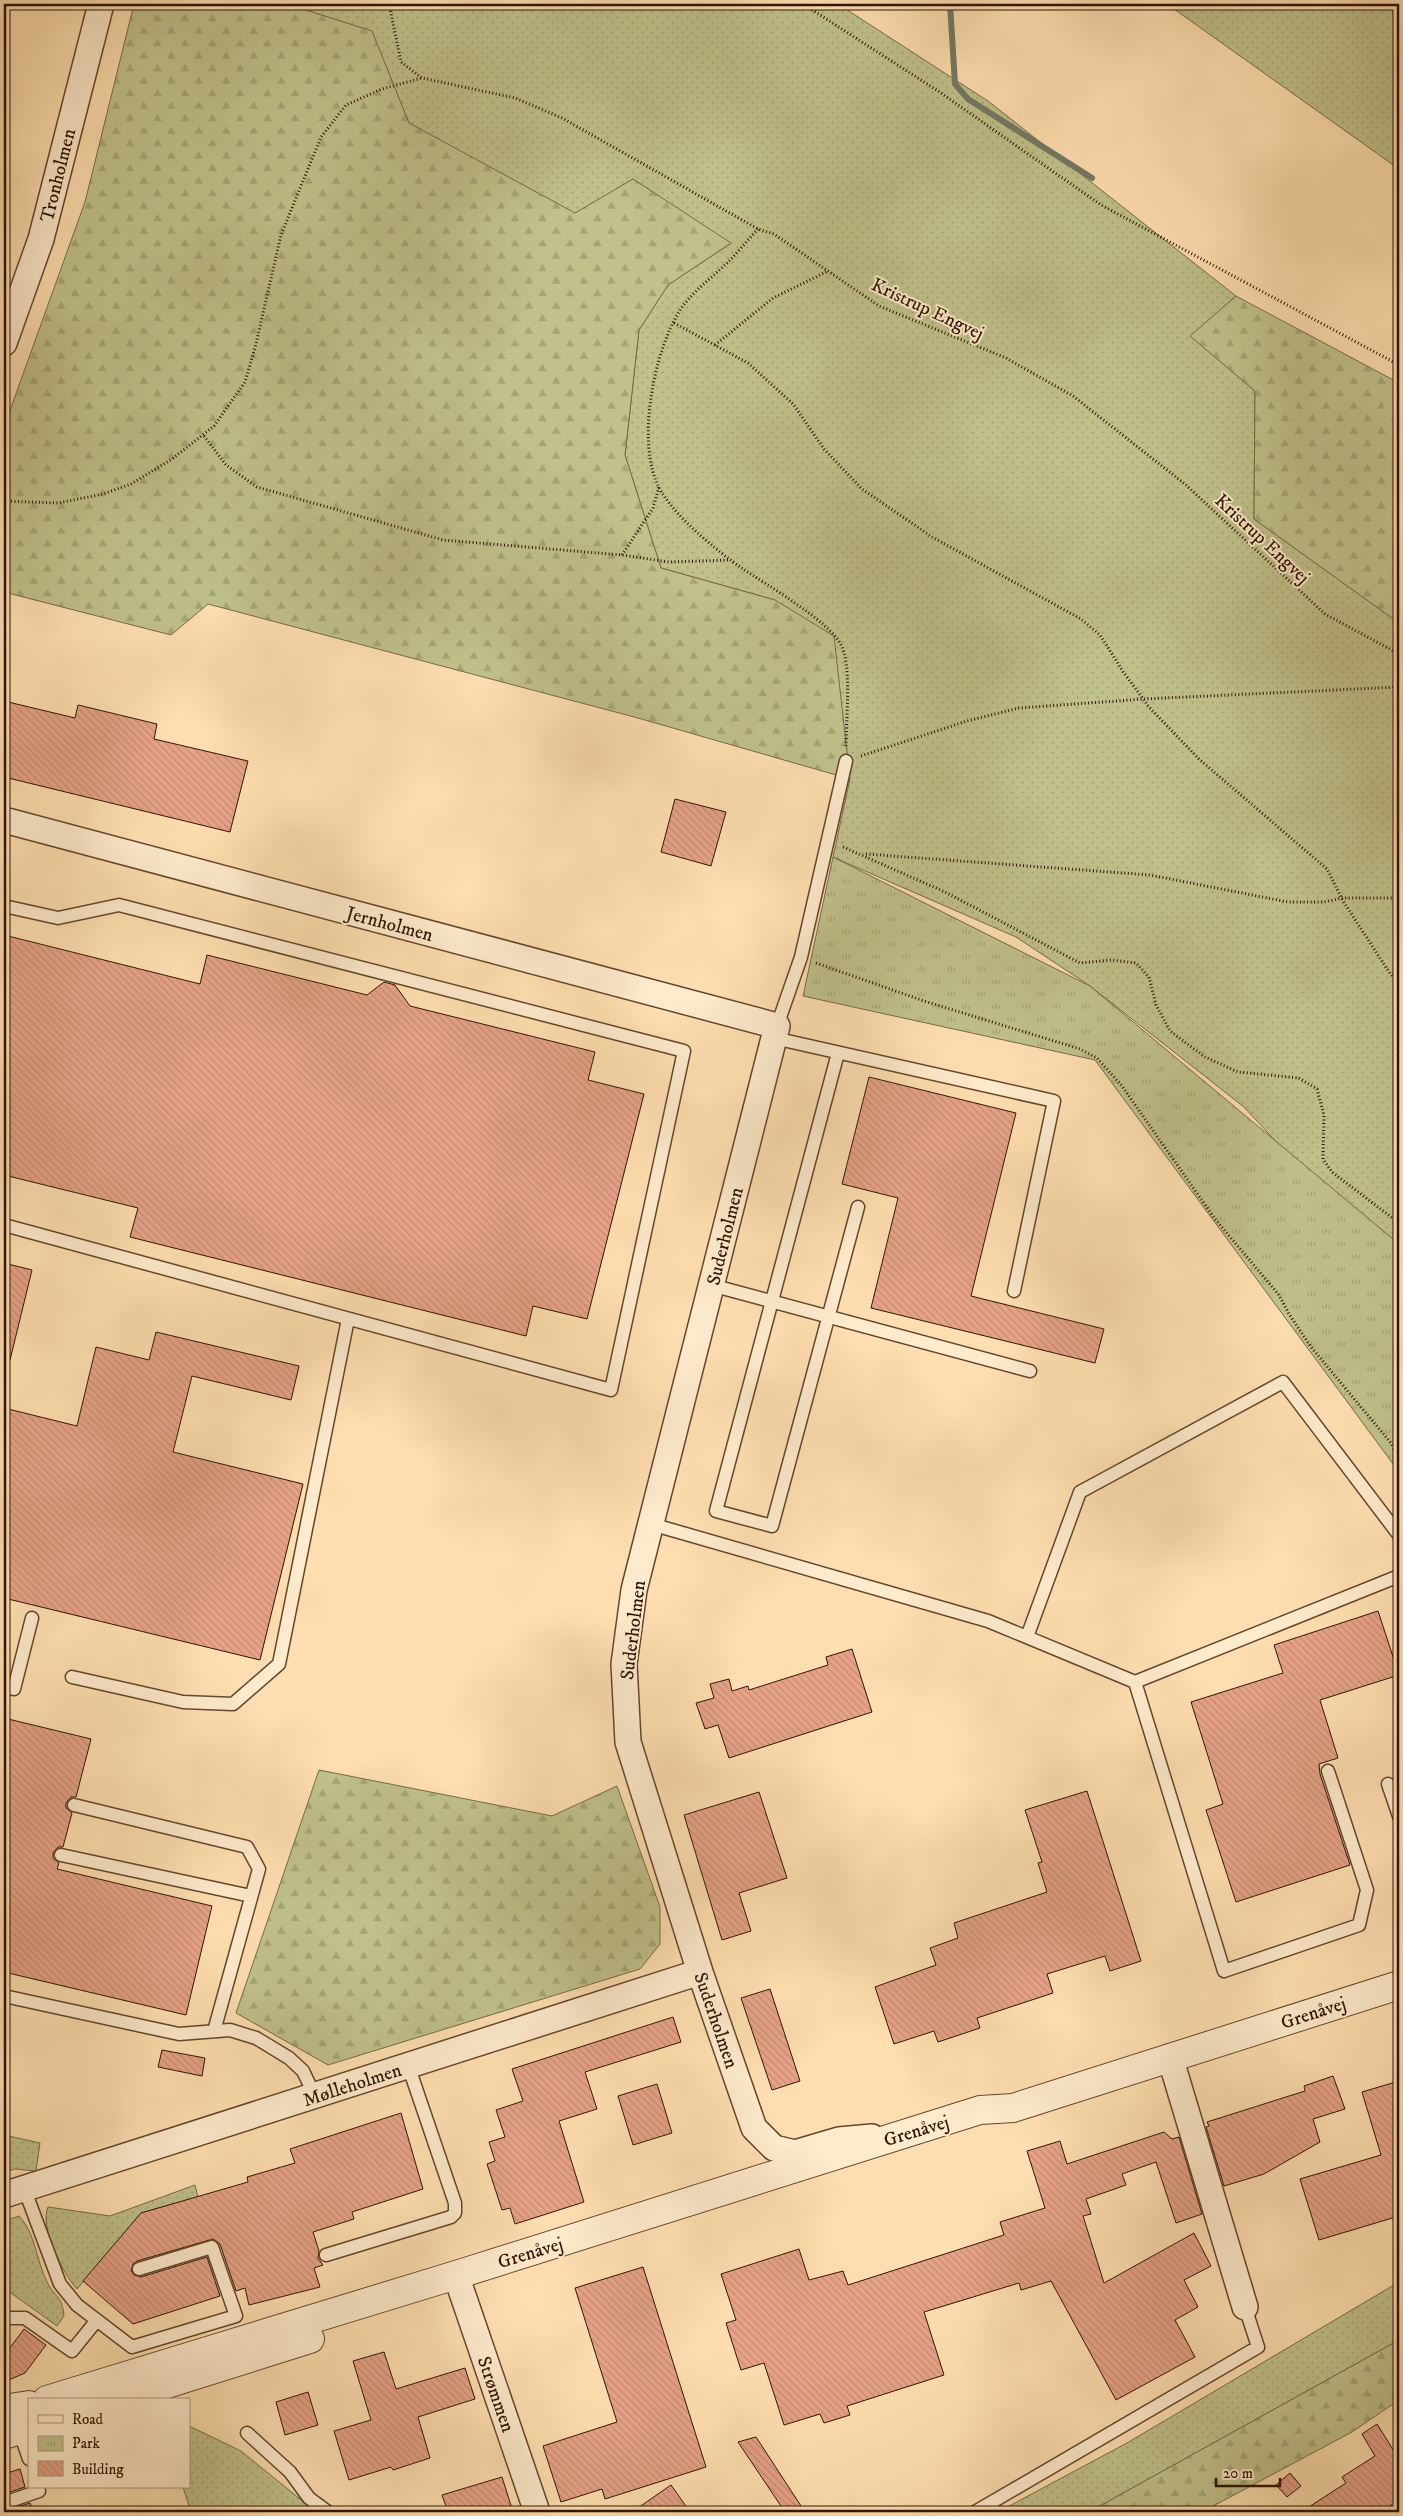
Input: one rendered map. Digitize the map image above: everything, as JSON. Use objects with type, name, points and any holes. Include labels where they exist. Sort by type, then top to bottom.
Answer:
[{"type":"street","name":"Tronholmen","points":[[4,343],[10,309],[41,239],[100,4]]},
{"type":"street","name":"Jernholmen","points":[[4,820],[775,1032]]},
{"type":"street","name":"Suderholmen","points":[[775,1032],[634,1590],[624,1664],[628,1742],[700,1972],[754,2128],[774,2148],[795,2153],[839,2140],[904,2134]]},
{"type":"street","name":"Mølleholmen","points":[[14,2191],[700,1972]]},
{"type":"street","name":"Grenåvej","points":[[122,2398],[904,2134],[980,2110],[1013,2108],[1399,1985]]},
{"type":"street","points":[[1170,2057],[1245,2307]]},
{"type":"street","name":"Grenåvej","points":[[54,2398],[459,2283],[989,2124],[1013,2108]]},
{"type":"street","name":"Strømmen","points":[[459,2283],[537,2512]]},
{"type":"street","points":[[14,2425],[28,2405]]},
{"type":"lane","points":[[846,761],[801,957],[775,1032],[838,1053],[1054,1101],[1014,1291]]},
{"type":"lane","points":[[4,906],[58,918],[119,905],[684,1051],[611,1390],[4,1225]]},
{"type":"lane","points":[[838,1053],[716,1511],[772,1526],[858,1207]]},
{"type":"lane","points":[[711,1286],[1030,1371]]},
{"type":"lane","points":[[72,1677],[183,1702],[232,1704],[279,1664],[348,1319]]},
{"type":"lane","points":[[1027,1637],[1080,1492],[1283,1382],[1399,1535]]},
{"type":"lane","points":[[651,1524],[988,1621],[1135,1682],[1399,1576]]},
{"type":"lane","points":[[4,1686],[14,1689],[32,1618]]},
{"type":"lane","points":[[1135,1682],[1224,1971],[1359,1925],[1367,1890],[1328,1771]]},
{"type":"lane","points":[[1388,1784],[1399,1816]]},
{"type":"lane","points":[[74,1805],[246,1847],[259,1869],[214,2031]]},
{"type":"lane","points":[[61,1854],[252,1896]]},
{"type":"lane","points":[[4,1996],[178,2034],[230,2030],[256,2038],[289,2058],[303,2070],[315,2096]]},
{"type":"lane","points":[[326,2255],[451,2216],[455,2213],[456,2202],[408,2065]]},
{"type":"lane","points":[[14,2191],[60,2284],[77,2305],[132,2347],[236,2316],[212,2247],[140,2269]]},
{"type":"lane","points":[[975,2512],[1258,2347],[1245,2307]]},
{"type":"lane","points":[[4,2318],[25,2318],[72,2351],[97,2320]]},
{"type":"lane","points":[[14,2425],[28,2457]]},
{"type":"lane","points":[[247,2434],[290,2472],[309,2498],[328,2512]]},
{"type":"lane","points":[[4,2503],[39,2491],[38,2488]]},
{"type":"path","name":"Kristrup Engvej","points":[[389,4],[401,62],[422,78],[515,98],[562,118],[758,229],[774,234],[879,306],[1006,358],[1073,396],[1186,485],[1325,614],[1399,654]]},
{"type":"path","points":[[803,4],[938,91],[1100,205],[1399,365]]},
{"type":"path","points":[[4,501],[58,503],[103,494],[131,484],[172,459],[204,436],[245,382],[256,344],[281,235],[322,137],[346,105],[382,89],[422,78]]},
{"type":"path","points":[[758,229],[726,264],[703,283],[680,310],[650,395],[649,456],[659,486],[696,533],[730,560],[819,622],[840,643],[846,657],[846,761],[967,721],[1019,708],[1143,699],[1399,687]]},
{"type":"path","points":[[715,345],[773,298],[828,271]]},
{"type":"path","points":[[674,323],[748,362],[793,404],[824,449],[862,489],[932,538],[1081,619],[1100,635],[1124,674],[1143,699],[1199,759],[1327,869],[1342,898],[1389,972],[1399,984]]},
{"type":"path","points":[[204,436],[226,464],[257,487],[443,540],[622,554],[669,562],[730,560]]},
{"type":"path","points":[[622,554],[653,508],[659,486]]},
{"type":"path","points":[[828,842],[863,854],[945,892],[1080,963],[1112,960],[1136,964],[1150,977],[1156,1005],[1170,1031],[1205,1057],[1238,1072],[1299,1078],[1317,1089],[1324,1115],[1323,1159],[1332,1172],[1399,1223]]},
{"type":"path","points":[[863,854],[1150,875],[1288,902],[1324,902],[1342,898],[1399,898]]},
{"type":"path","points":[[801,957],[916,998],[1080,1049],[1097,1058],[1122,1086],[1215,1219],[1279,1295],[1311,1347],[1391,1443],[1399,1459]]},
{"type":"green space","points":[[134,4],[287,4],[372,31],[409,123],[575,213],[633,179],[731,243],[668,285],[639,330],[625,455],[661,568],[775,600],[834,636],[850,779],[638,718],[208,604],[171,635],[4,592],[4,427],[85,202]]},
{"type":"green space","points":[[287,4],[838,4],[988,101],[1236,296],[1191,336],[1255,391],[1254,519],[1399,623],[1399,1244],[1292,1159],[1244,1107],[1090,986],[1016,937],[833,857],[850,779],[775,600],[661,568],[625,455],[639,330],[668,285],[730,244],[633,179],[575,214],[409,123],[371,31]]},
{"type":"green space","points":[[1167,4],[1399,4],[1399,169]]},
{"type":"green space","points":[[1236,296],[1399,383],[1399,623],[1254,519],[1255,391],[1190,336]]},
{"type":"green space","points":[[833,857],[1090,986],[1399,1244],[1399,1472],[1095,1060],[803,996]]},
{"type":"green space","points":[[319,1770],[552,1816],[617,1786],[660,1907],[660,1944],[640,1969],[328,2065],[236,2013]]},
{"type":"green space","points":[[4,2135],[40,2143],[36,2171],[15,2169],[4,2172]]},
{"type":"green space","points":[[195,2185],[198,2197],[141,2213],[77,2289],[71,2282],[59,2261],[50,2237],[46,2215],[48,2207],[110,2216]]},
{"type":"green space","points":[[19,2216],[29,2231],[43,2274],[62,2304],[64,2316],[57,2326],[4,2288],[4,2221]]},
{"type":"green space","points":[[1399,2282],[1399,2340],[1089,2512],[998,2512],[1127,2443]]},
{"type":"green space","points":[[1399,2340],[1399,2400],[1352,2432],[1202,2512],[1089,2512]]},
{"type":"green space","points":[[190,2426],[241,2451],[316,2512],[191,2512],[183,2488],[190,2488]]},
{"type":"building","points":[[4,701],[75,718],[78,705],[157,724],[154,739],[248,761],[230,832],[4,777]]},
{"type":"building","points":[[675,799],[726,812],[711,866],[661,852]]},
{"type":"building","points":[[4,935],[200,984],[207,955],[367,995],[384,982],[395,985],[410,1006],[595,1052],[588,1080],[644,1094],[587,1319],[533,1306],[526,1336],[130,1237],[138,1208],[4,1175]]},
{"type":"building","points":[[869,1077],[1016,1113],[971,1296],[1104,1329],[1095,1363],[871,1308],[898,1198],[842,1184]]},
{"type":"building","points":[[4,1263],[32,1270],[10,1360],[4,1359]]},
{"type":"building","points":[[156,1332],[299,1366],[291,1400],[192,1376],[173,1452],[303,1484],[260,1660],[4,1598],[4,1408],[77,1426],[96,1347],[149,1360]]},
{"type":"building","points":[[1378,1611],[1399,1675],[1320,1700],[1338,1758],[1319,1764],[1320,1774],[1350,1865],[1236,1902],[1206,1810],[1223,1804],[1191,1702],[1283,1673],[1274,1645]]},
{"type":"building","points":[[852,1649],[872,1712],[729,1758],[718,1725],[705,1729],[696,1703],[714,1698],[710,1684],[729,1679],[732,1691],[748,1686],[749,1690],[828,1665],[826,1657]]},
{"type":"building","points":[[4,1718],[91,1739],[76,1797],[71,1797],[66,1803],[66,1808],[72,1813],[63,1847],[58,1847],[53,1853],[53,1858],[59,1863],[57,1869],[212,1906],[186,2015],[4,1972]]},
{"type":"building","points":[[1087,1791],[1141,1961],[1110,1971],[1105,1956],[1047,1974],[1053,1993],[977,2018],[980,2028],[938,2042],[934,2031],[894,2044],[875,1987],[936,1965],[930,1948],[958,1938],[954,1923],[1047,1892],[1038,1863],[1042,1862],[1025,1810]]},
{"type":"building","points":[[759,1792],[787,1878],[739,1893],[751,1931],[722,1940],[684,1815]]},
{"type":"building","points":[[770,1989],[800,2081],[772,2090],[741,1998]]},
{"type":"building","points":[[673,2017],[681,2042],[585,2072],[597,2109],[559,2121],[584,2202],[515,2224],[510,2208],[502,2210],[487,2164],[495,2161],[489,2142],[505,2137],[496,2110],[523,2101],[512,2069]]},
{"type":"building","points":[[162,2050],[205,2058],[202,2076],[158,2067]]},
{"type":"building","points":[[1333,2076],[1345,2109],[1313,2119],[1320,2142],[1264,2174],[1224,2186],[1206,2127],[1209,2126],[1207,2122],[1305,2091],[1304,2086]]},
{"type":"building","points":[[1399,2081],[1399,2216],[1319,2240],[1300,2179],[1381,2155],[1362,2092]]},
{"type":"building","points":[[657,2084],[672,2133],[633,2145],[618,2096]]},
{"type":"building","points":[[401,2113],[423,2189],[352,2212],[354,2219],[313,2232],[319,2251],[318,2258],[323,2265],[314,2268],[320,2287],[249,2305],[245,2288],[236,2291],[220,2244],[213,2239],[137,2261],[133,2264],[131,2271],[134,2275],[141,2277],[207,2257],[220,2296],[133,2324],[83,2281],[141,2213],[248,2182],[247,2177],[295,2163],[290,2149]]},
{"type":"building","points":[[1164,2132],[1172,2139],[1179,2137],[1202,2214],[1176,2223],[1156,2162],[1122,2174],[1126,2185],[1086,2199],[1091,2214],[1083,2216],[1104,2283],[1194,2233],[1211,2266],[1184,2280],[1198,2307],[1175,2320],[1195,2357],[1116,2400],[1051,2281],[1021,2290],[1019,2283],[924,2312],[944,2375],[847,2406],[850,2415],[824,2423],[820,2414],[784,2425],[764,2363],[741,2370],[726,2323],[736,2320],[721,2274],[799,2249],[809,2280],[843,2271],[848,2285],[1004,2235],[1000,2222],[1045,2208],[1027,2151],[1060,2141],[1067,2164]]},
{"type":"building","points":[[643,2267],[706,2467],[605,2499],[602,2489],[561,2502],[543,2446],[617,2422],[575,2288]]},
{"type":"building","points":[[24,2329],[46,2345],[25,2373],[4,2382],[4,2356]]},
{"type":"building","points":[[384,2352],[396,2389],[465,2368],[475,2399],[418,2417],[430,2458],[393,2470],[391,2467],[349,2480],[334,2431],[371,2420],[353,2361]]},
{"type":"building","points":[[308,2392],[318,2425],[285,2435],[276,2402]]},
{"type":"building","points":[[1377,2424],[1399,2459],[1399,2500],[1380,2512],[1301,2512],[1346,2483],[1342,2477],[1375,2456],[1362,2434]]},
{"type":"building","points":[[756,2437],[801,2506],[792,2512],[785,2512],[738,2442]]},
{"type":"building","points":[[20,2469],[25,2487],[4,2494],[4,2474]]},
{"type":"building","points":[[1290,2473],[1301,2486],[1287,2497],[1276,2485]]},
{"type":"building","points":[[502,2477],[513,2512],[448,2512],[442,2495]]},
{"type":"building","points":[[671,2485],[690,2512],[632,2512]]},
{"type":"building","points":[[30,2503],[34,2512],[4,2512],[4,2511]]},
{"type":"waterway","points":[[950,4],[955,84],[968,99],[1092,178]]}]
